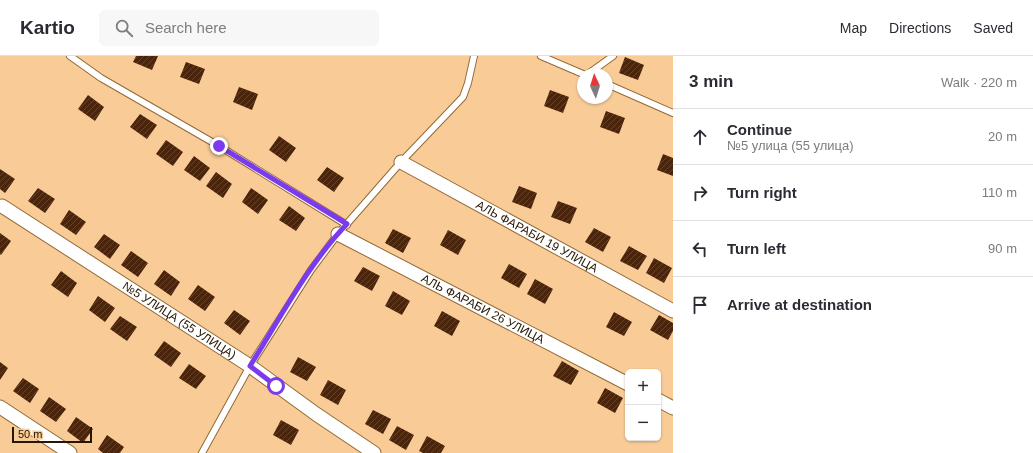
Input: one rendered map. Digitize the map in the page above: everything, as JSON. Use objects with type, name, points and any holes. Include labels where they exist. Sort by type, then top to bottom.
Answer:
[{"type":"street","name":"АЛЬ ФАРАБИ 19 УЛИЦА","points":[[401,162],[673,311]]},
{"type":"street","name":"№5 УЛИЦА (55 УЛИЦА)","points":[[2,206],[250,366],[316,414],[374,453]]},
{"type":"street","name":"АЛЬ ФАРАБИ 26 УЛИЦА","points":[[338,234],[625,382]]},
{"type":"street","points":[[661,402],[673,408]]},
{"type":"street","points":[[0,407],[70,453]]},
{"type":"lane","points":[[70,56],[101,78],[219,146],[347,224]]},
{"type":"lane","points":[[202,453],[250,366],[311,270],[338,234],[401,162],[463,98],[474,56]]},
{"type":"lane","points":[[541,56],[577,71]]},
{"type":"lane","points":[[596,68],[613,56]]},
{"type":"lane","points":[[613,87],[673,113]]},
{"type":"building","points":[[136,56],[158,56],[152,70],[133,62]]},
{"type":"building","points":[[625,57],[644,65],[638,80],[619,73]]},
{"type":"building","points":[[186,62],[205,69],[199,84],[180,77]]},
{"type":"building","points":[[239,87],[258,94],[252,110],[233,102]]},
{"type":"building","points":[[550,90],[569,97],[563,113],[544,106]]},
{"type":"building","points":[[88,95],[104,107],[95,121],[78,109]]},
{"type":"building","points":[[606,111],[625,118],[619,134],[600,127]]},
{"type":"building","points":[[140,114],[157,125],[147,139],[130,127]]},
{"type":"building","points":[[279,136],[296,148],[286,162],[269,150]]},
{"type":"building","points":[[166,140],[183,152],[173,166],[156,154]]},
{"type":"building","points":[[663,154],[673,158],[673,176],[657,170]]},
{"type":"building","points":[[194,156],[210,168],[200,181],[184,170]]},
{"type":"building","points":[[327,167],[344,178],[334,192],[317,180]]},
{"type":"building","points":[[0,169],[15,179],[5,193],[0,189]]},
{"type":"building","points":[[216,172],[232,184],[223,198],[206,186]]},
{"type":"building","points":[[519,186],[537,193],[531,209],[512,202]]},
{"type":"building","points":[[38,188],[55,199],[45,213],[28,201]]},
{"type":"building","points":[[251,188],[268,200],[258,214],[242,202]]},
{"type":"building","points":[[558,201],[577,208],[570,224],[551,217]]},
{"type":"building","points":[[289,206],[305,218],[296,231],[279,220]]},
{"type":"building","points":[[69,210],[86,222],[76,235],[60,224]]},
{"type":"building","points":[[594,228],[611,237],[603,252],[585,242]]},
{"type":"building","points":[[393,229],[411,238],[403,253],[385,243]]},
{"type":"building","points":[[448,230],[466,240],[458,255],[440,245]]},
{"type":"building","points":[[0,233],[11,241],[1,255],[0,254]]},
{"type":"building","points":[[104,234],[120,245],[110,259],[94,247]]},
{"type":"building","points":[[629,246],[647,256],[638,270],[620,261]]},
{"type":"building","points":[[131,251],[148,263],[138,277],[121,265]]},
{"type":"building","points":[[654,258],[672,268],[664,283],[646,273]]},
{"type":"building","points":[[509,264],[527,274],[519,288],[501,278]]},
{"type":"building","points":[[363,267],[380,276],[372,291],[354,281]]},
{"type":"building","points":[[164,270],[180,282],[171,296],[154,284]]},
{"type":"building","points":[[61,271],[77,283],[68,297],[51,285]]},
{"type":"building","points":[[535,279],[553,289],[545,304],[527,294]]},
{"type":"building","points":[[198,285],[215,297],[205,311],[188,299]]},
{"type":"building","points":[[393,291],[410,301],[402,315],[385,306]]},
{"type":"building","points":[[98,296],[115,308],[105,322],[89,310]]},
{"type":"building","points":[[234,310],[250,321],[240,335],[224,323]]},
{"type":"building","points":[[442,311],[460,321],[452,336],[434,326]]},
{"type":"building","points":[[614,312],[632,322],[624,336],[606,327]]},
{"type":"building","points":[[659,315],[673,323],[673,331],[668,340],[650,330]]},
{"type":"building","points":[[120,316],[137,327],[127,341],[110,329]]},
{"type":"building","points":[[164,341],[181,353],[171,367],[154,355]]},
{"type":"building","points":[[298,357],[316,367],[307,381],[290,372]]},
{"type":"building","points":[[562,361],[579,371],[571,385],[553,376]]},
{"type":"building","points":[[0,362],[8,368],[0,380]]},
{"type":"building","points":[[189,364],[206,376],[196,389],[179,378]]},
{"type":"building","points":[[23,378],[39,389],[30,403],[13,391]]},
{"type":"building","points":[[328,380],[346,390],[338,405],[320,395]]},
{"type":"building","points":[[605,388],[623,398],[615,413],[597,403]]},
{"type":"building","points":[[49,397],[66,409],[56,422],[40,411]]},
{"type":"building","points":[[373,410],[391,419],[383,434],[365,424]]},
{"type":"building","points":[[76,417],[93,429],[83,443],[67,431]]},
{"type":"building","points":[[281,420],[299,430],[291,445],[273,435]]},
{"type":"building","points":[[397,426],[414,435],[406,450],[389,440]]},
{"type":"building","points":[[107,435],[124,447],[120,453],[103,453],[98,449]]},
{"type":"building","points":[[427,436],[445,446],[441,453],[423,453],[419,451]]},
{"type":"route","points":[[219,146],[347,224],[311,270],[250,366],[276,386]]}]
